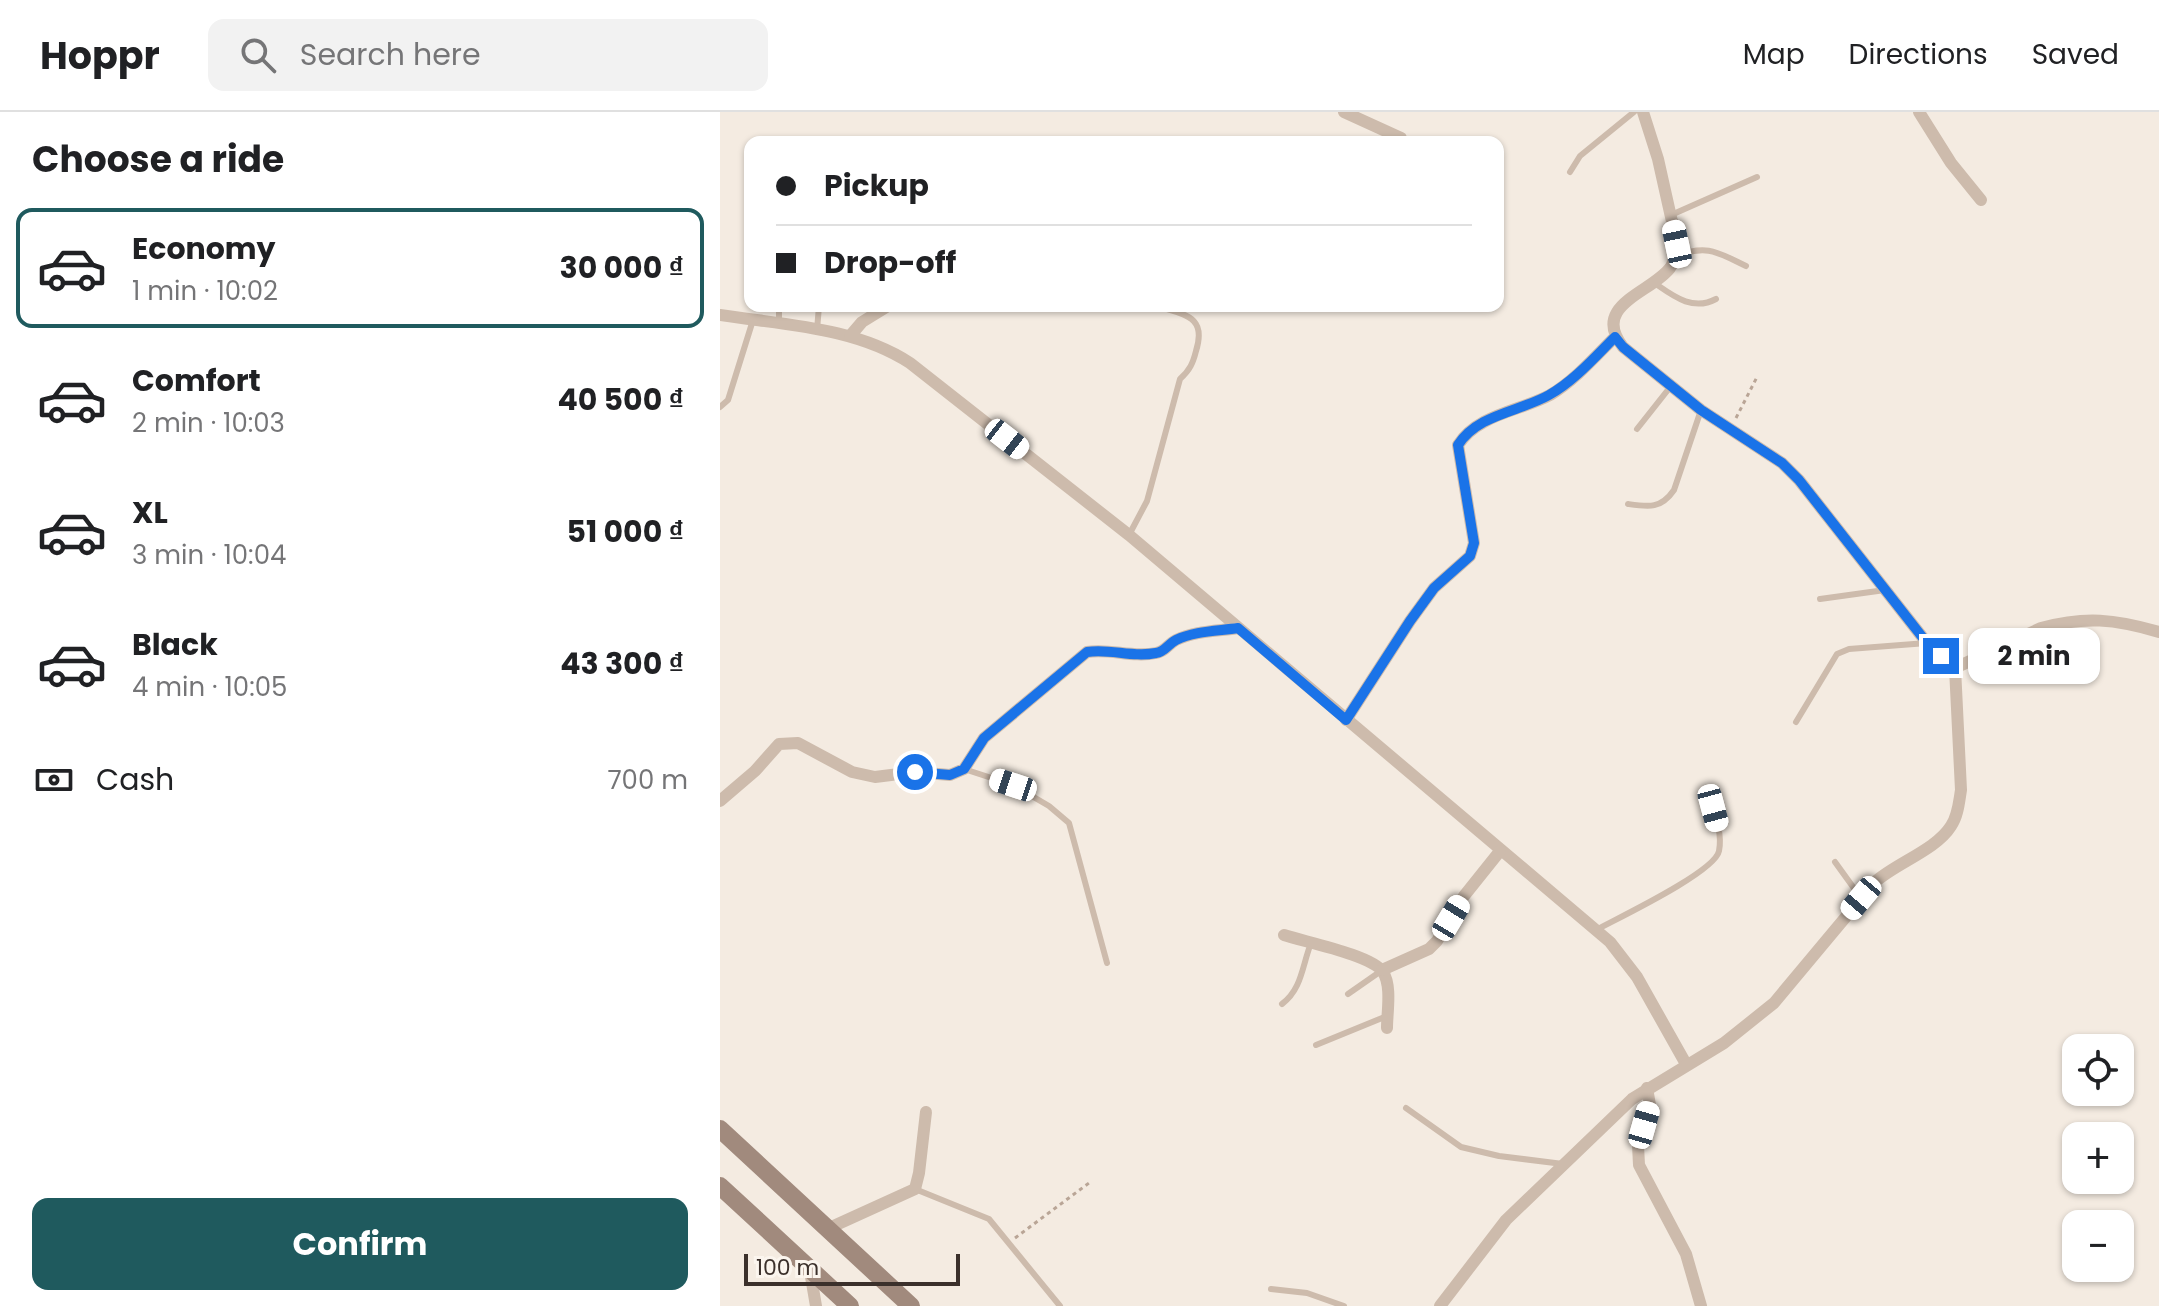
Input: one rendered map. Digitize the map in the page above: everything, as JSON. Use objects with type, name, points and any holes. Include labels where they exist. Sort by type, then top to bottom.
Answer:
[{"type":"main road","points":[[720,1129],[911,1306]]},
{"type":"main road","points":[[720,1186],[850,1306]]},
{"type":"street","points":[[1344,112],[1397,136]]},
{"type":"street","points":[[1440,1306],[1506,1220],[1632,1099],[1724,1043],[1774,1003],[1886,872],[1939,840],[1952,826],[1961,790],[1955,668],[1927,643],[1799,480],[1782,463],[1701,410],[1623,347],[1615,337],[1615,316],[1622,304],[1671,267],[1676,256],[1677,244],[1671,215],[1643,112]]},
{"type":"street","points":[[1919,112],[1951,163],[1981,200]]},
{"type":"street","points":[[850,336],[862,322],[878,312]]},
{"type":"street","points":[[720,315],[850,336],[892,352],[910,363],[1129,535],[1596,930],[1624,958],[1686,1064]]},
{"type":"street","points":[[1346,720],[1434,588],[1470,556],[1474,543],[1458,445],[1465,433],[1496,415],[1549,395],[1572,378],[1615,337]]},
{"type":"street","points":[[1955,668],[2055,624],[2112,620],[2159,632]]},
{"type":"street","points":[[720,801],[755,771],[779,744],[798,743],[852,772],[875,777],[915,772],[950,775],[964,769],[984,738],[1087,652],[1102,649],[1142,655],[1161,653],[1176,640],[1238,628]]},
{"type":"street","points":[[1382,970],[1429,949],[1437,941],[1464,896],[1500,851]]},
{"type":"street","points":[[1284,935],[1361,958],[1382,970],[1387,981],[1387,1022]]},
{"type":"street","points":[[1647,1088],[1650,1105],[1636,1155],[1686,1254],[1701,1306]]},
{"type":"street","points":[[827,1229],[915,1189],[926,1112]]},
{"type":"street","points":[[809,1268],[816,1306]]},
{"type":"lane","points":[[1570,172],[1580,156],[1634,112]]},
{"type":"lane","points":[[1671,215],[1757,177]]},
{"type":"lane","points":[[1676,256],[1692,249],[1711,249],[1746,266]]},
{"type":"lane","points":[[1653,282],[1683,302],[1700,304],[1716,299]]},
{"type":"lane","points":[[779,312],[779,324]]},
{"type":"lane","points":[[817,330],[818,312]]},
{"type":"lane","points":[[1129,535],[1147,501],[1180,379],[1191,369],[1201,335],[1197,322],[1176,312]]},
{"type":"lane","points":[[720,407],[728,400],[753,320]]},
{"type":"lane","points":[[1637,429],[1671,386]]},
{"type":"lane","points":[[1628,504],[1652,507],[1668,499],[1674,490],[1701,410]]},
{"type":"lane","points":[[1820,599],[1885,590]]},
{"type":"lane","points":[[1796,722],[1837,654],[1849,649],[1927,643]]},
{"type":"lane","points":[[964,769],[1013,785],[1049,806],[1069,823],[1107,963]]},
{"type":"lane","points":[[1596,930],[1696,875],[1713,862],[1719,851],[1708,790]]},
{"type":"lane","points":[[1835,862],[1861,898]]},
{"type":"lane","points":[[1282,1004],[1292,997],[1299,986],[1311,943]]},
{"type":"lane","points":[[1348,994],[1382,970]]},
{"type":"lane","points":[[1316,1045],[1387,1022]]},
{"type":"lane","points":[[1406,1108],[1461,1147],[1499,1156],[1563,1164]]},
{"type":"lane","points":[[915,1189],[989,1219],[1060,1306]]},
{"type":"lane","points":[[1271,1289],[1307,1293],[1344,1306]]},
{"type":"path","points":[[1731,429],[1757,377]]},
{"type":"path","points":[[1008,1243],[1089,1183]]},
{"type":"route","points":[[915,772],[950,775],[964,769],[984,738],[1087,652],[1102,649],[1142,655],[1161,653],[1176,640],[1238,628],[1346,720],[1434,588],[1470,556],[1474,543],[1458,445],[1465,433],[1496,415],[1549,395],[1572,378],[1615,337],[1623,347],[1701,410],[1782,463],[1799,480],[1927,643],[1941,656]]}]
